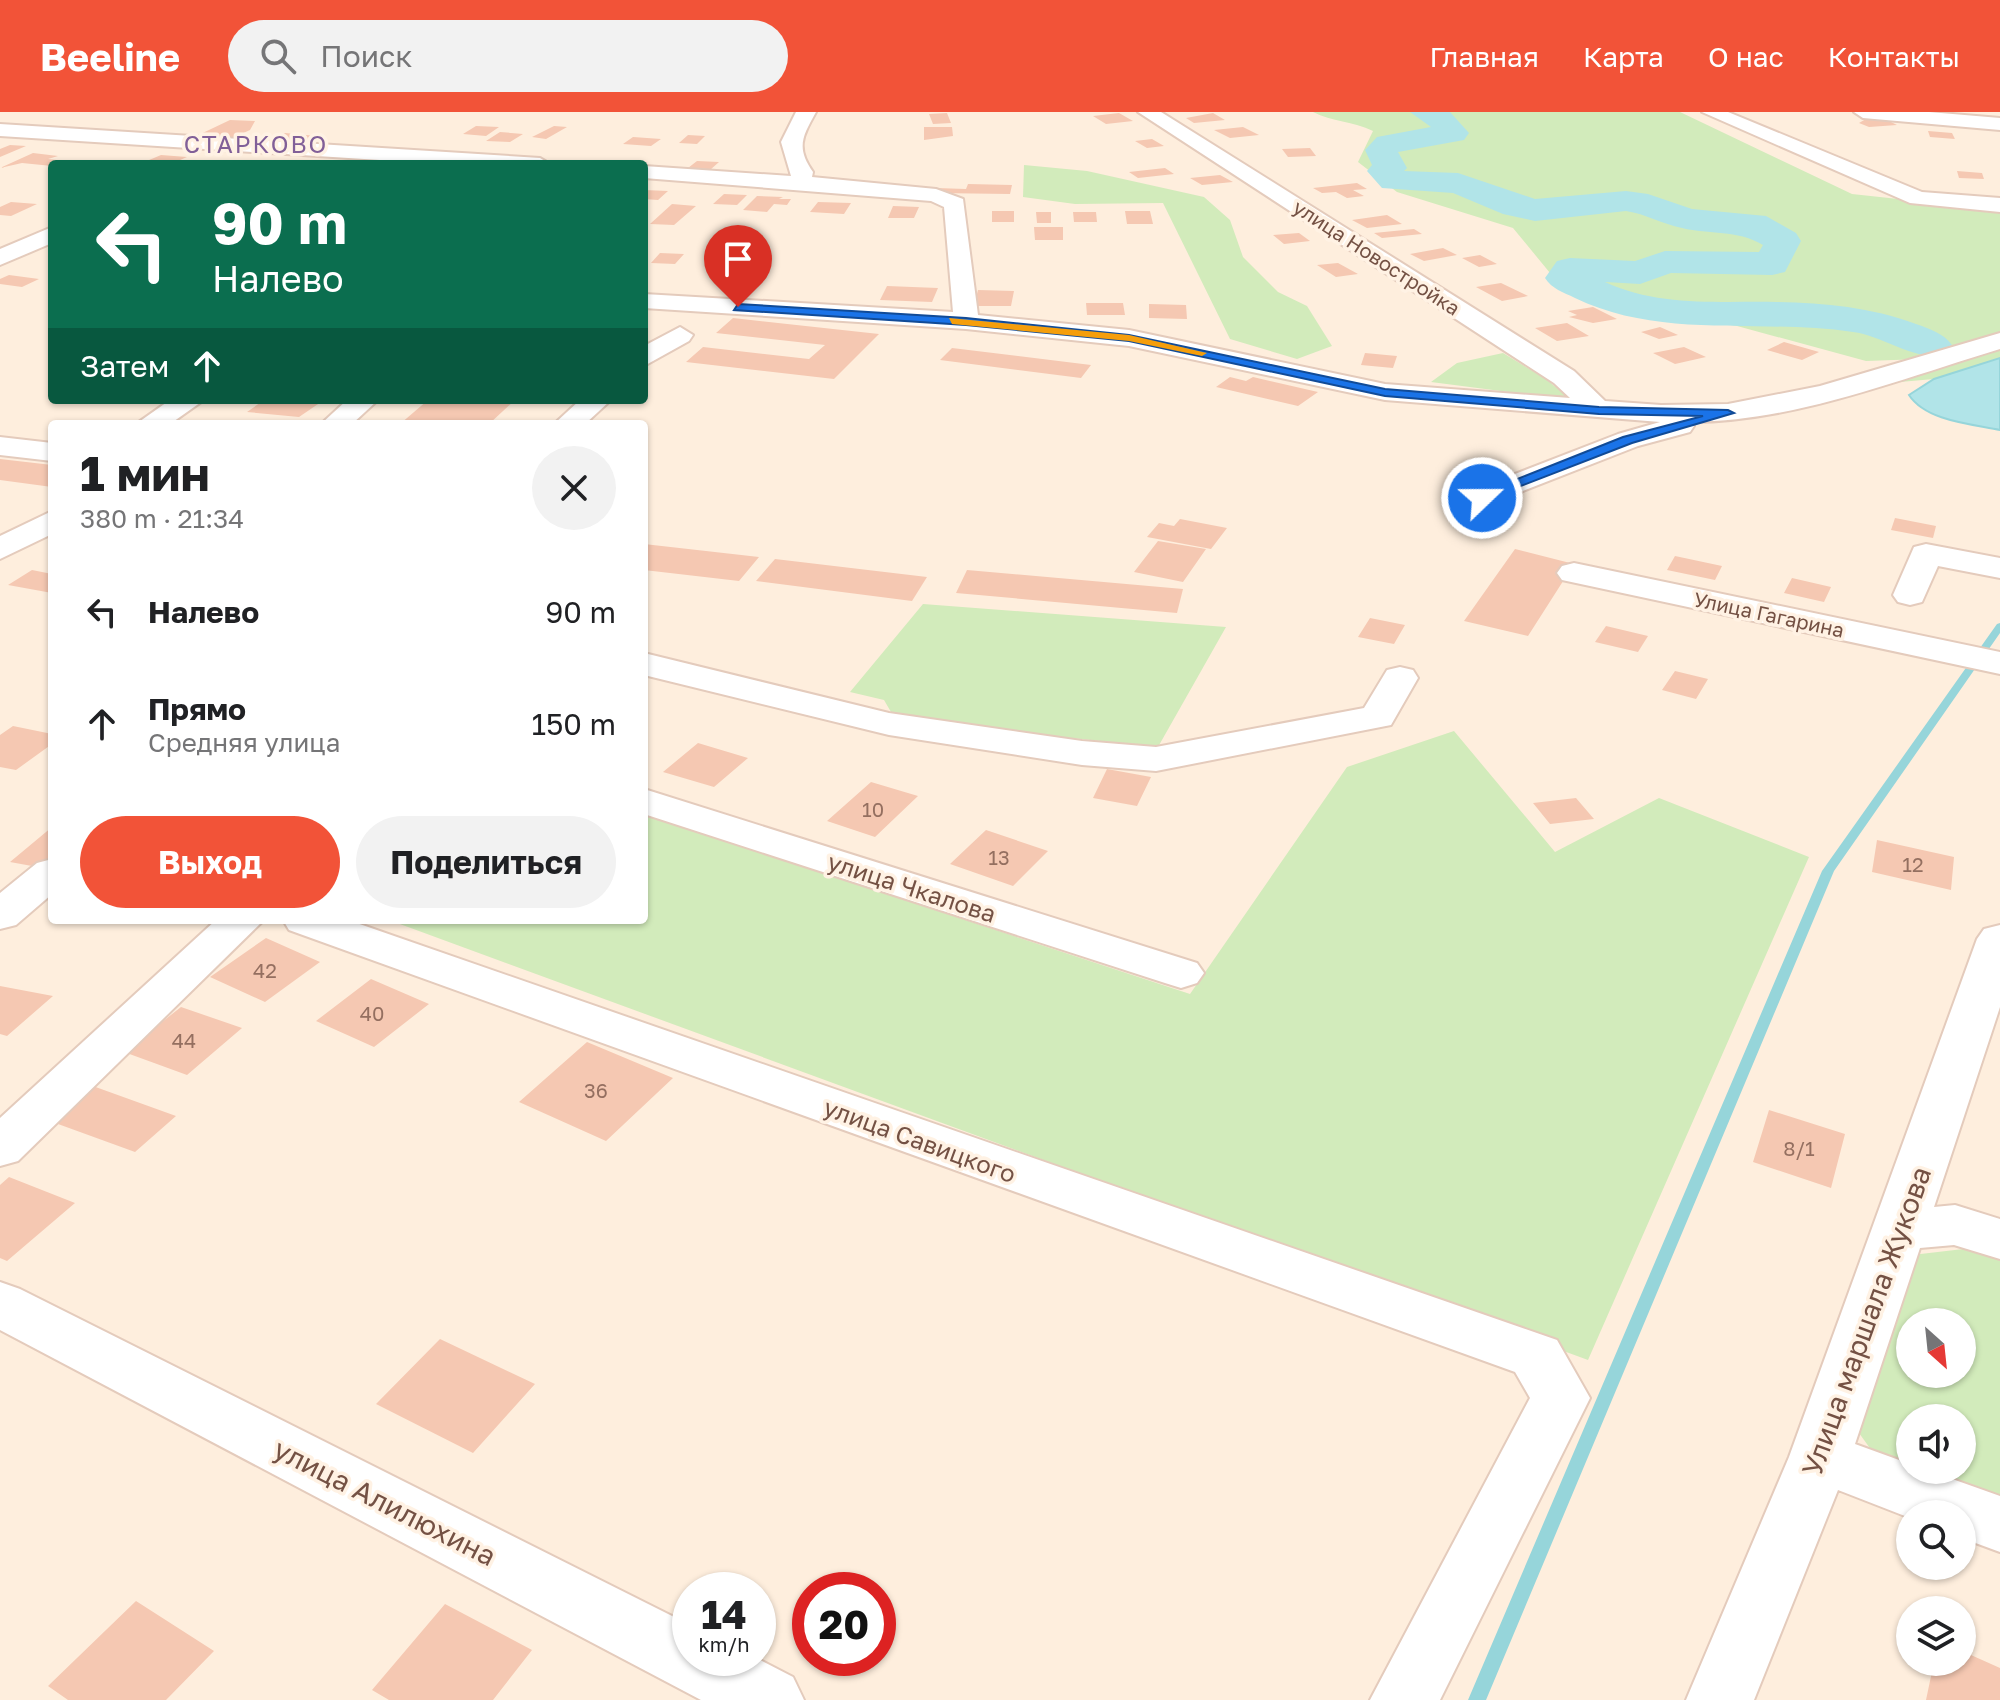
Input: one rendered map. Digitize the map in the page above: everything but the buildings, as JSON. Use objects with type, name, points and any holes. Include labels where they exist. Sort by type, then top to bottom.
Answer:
[{"type":"street","points":[[63,133],[61,124],[85,112]]},
{"type":"street","points":[[799,182],[803,172],[791,158],[789,145],[806,112]]},
{"type":"street","name":"улица Новостройка","points":[[1148,112],[1564,377],[1599,411]]},
{"type":"street","points":[[1711,112],[1918,198],[2000,205]]},
{"type":"street","points":[[1863,112],[2000,124]]},
{"type":"street","points":[[218,160],[248,147],[267,122]]},
{"type":"street","points":[[0,130],[471,160]]},
{"type":"street","points":[[648,172],[936,195],[955,204],[966,321]]},
{"type":"street","points":[[0,237],[48,228]]},
{"type":"street","points":[[0,237],[45,242]]},
{"type":"street","points":[[0,258],[45,242]]},
{"type":"street","points":[[648,301],[966,321],[1129,338],[1203,361],[1385,392],[1599,411],[1728,413]]},
{"type":"street","points":[[648,355],[680,335]]},
{"type":"street","points":[[1482,498],[1628,440],[1728,413],[1825,393],[2000,341]]},
{"type":"street","points":[[157,420],[183,404]]},
{"type":"street","points":[[340,420],[359,404]]},
{"type":"street","points":[[573,420],[592,404]]},
{"type":"street","points":[[0,446],[48,452]]},
{"type":"street","points":[[0,549],[48,523]]},
{"type":"street","points":[[1910,595],[1926,554],[2000,568]]},
{"type":"street","name":"Улица Гагарина","points":[[1574,573],[1986,660]]},
{"type":"street","points":[[648,665],[889,724],[1082,753],[1156,759],[1378,717],[1400,678]]},
{"type":"street","name":"улица Чкалова","points":[[648,802],[1181,973]]},
{"type":"street","points":[[0,916],[48,875]]},
{"type":"street","points":[[0,1148],[238,924]]},
{"type":"street","name":"улица Савицкого","points":[[316,924],[1548,1377],[1404,1700]]},
{"type":"street","name":"Улица маршала Жукова","points":[[1720,1700],[1820,1457],[2000,939]]},
{"type":"street","points":[[1900,1229],[1955,1225],[2000,1239]]},
{"type":"street","name":"улица Алилюхина","points":[[0,1304],[769,1700]]},
{"type":"street","points":[[1820,1457],[2000,1524]]},
{"type":"green space","points":[[1313,112],[1680,112],[1852,194],[2000,210],[2000,334],[1922,359],[1866,361],[1737,326],[1597,303],[1555,279],[1513,228],[1397,192],[1358,162],[1373,131]]},
{"type":"green space","points":[[1024,165],[1087,171],[1204,197],[1230,220],[1243,257],[1278,292],[1307,306],[1332,346],[1297,359],[1230,339],[1163,203],[1075,204],[1023,197]]},
{"type":"green space","points":[[2000,347],[2000,358],[1934,379],[1877,384]]},
{"type":"green space","points":[[1503,353],[1546,379],[1571,400],[1431,382],[1457,363]]},
{"type":"green space","points":[[923,604],[1226,627],[1158,747],[947,725],[891,712],[884,700],[850,692]]},
{"type":"green space","points":[[1454,731],[1555,852],[1659,798],[1809,857],[1588,1360],[400,924],[648,924],[648,815],[1190,994],[1347,767]]},
{"type":"green space","points":[[1989,1246],[2000,1250],[2000,1497],[1964,1484],[1976,1484],[1976,1404],[1896,1404],[1896,1459],[1872,1451],[1851,1422],[1912,1255]]},
{"type":"water","points":[[2000,358],[2000,430],[1938,416],[1926,411],[1909,395],[1934,379]]},
{"type":"waterway","points":[[1425,112],[1440,119],[1453,133],[1388,144],[1381,150],[1390,168],[1384,171],[1394,181],[1458,183],[1515,207],[1535,210],[1626,201],[1648,204],[1687,219],[1753,224],[1783,241],[1772,264],[1665,262],[1640,273],[1570,269],[1564,278],[1601,295],[1636,306],[1671,312],[1812,315],[1850,319],[1882,326],[1931,345]]},
{"type":"waterway","points":[[1477,1700],[1828,871],[2000,626]]},
{"type":"slow traffic","points":[[952,321],[1129,338],[1202,353]]},
{"type":"district","name":"СТАРКОВО","points":[[256,143]]},
{"type":"route","points":[[738,307],[966,321],[1129,338],[1385,392],[1599,411],[1728,413],[1628,440],[1482,498]]}]
